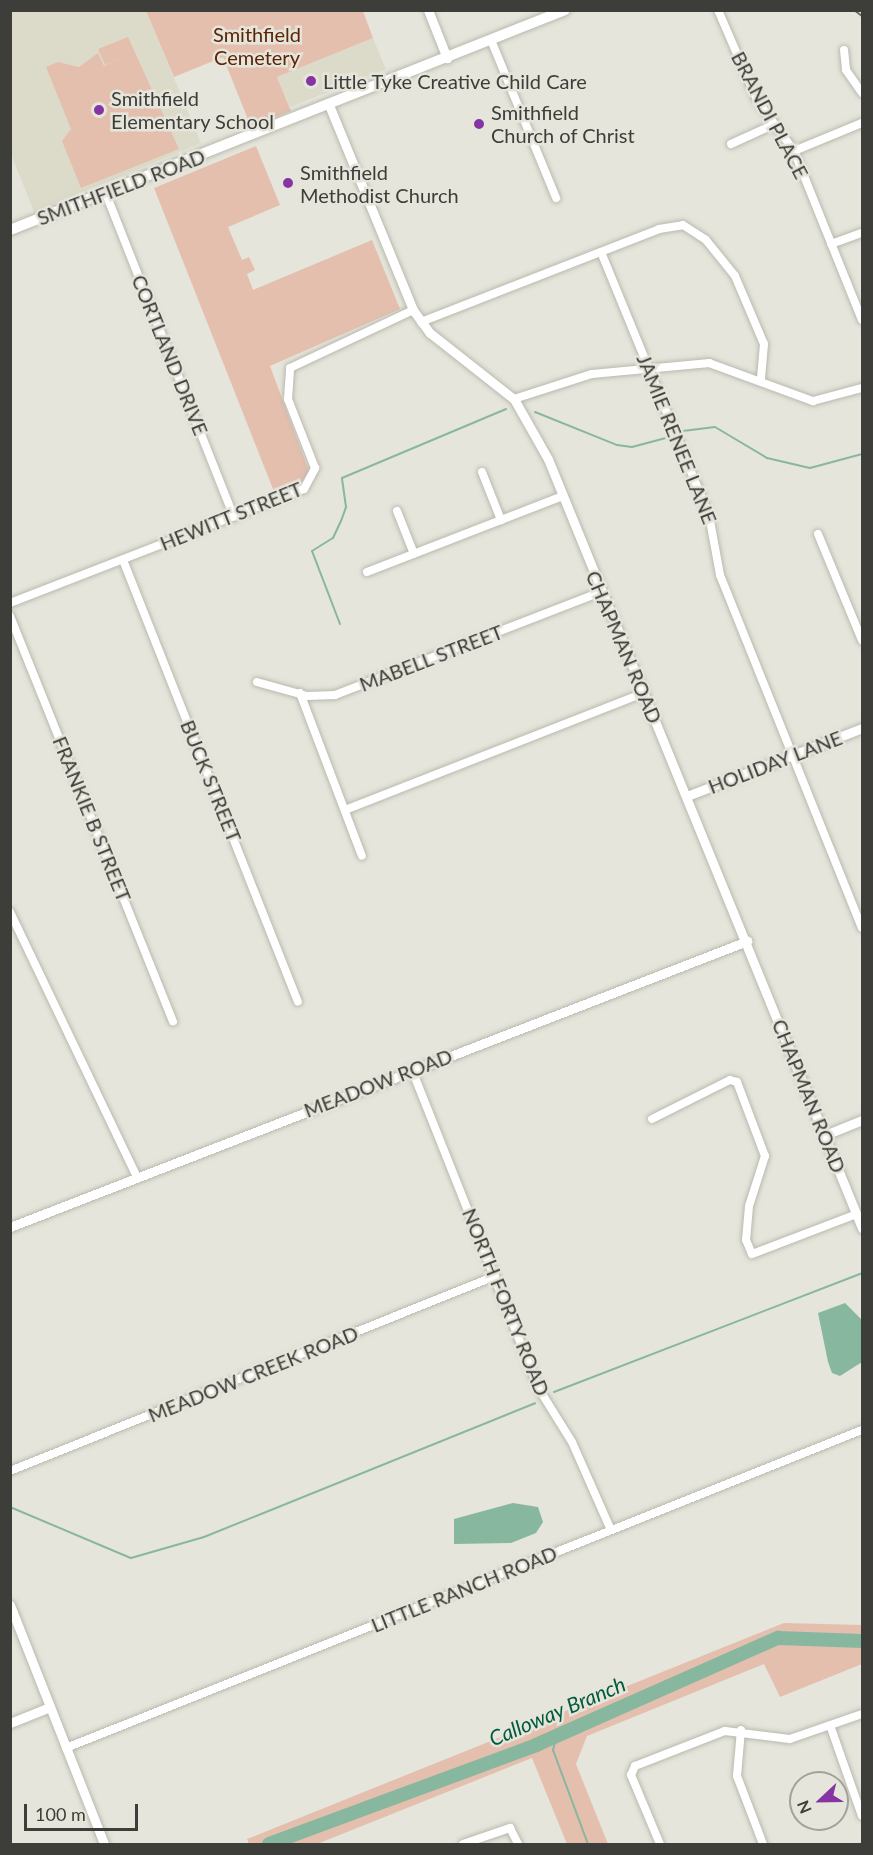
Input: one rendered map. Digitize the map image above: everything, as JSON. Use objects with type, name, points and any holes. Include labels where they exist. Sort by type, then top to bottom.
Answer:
[{"type":"main road","name":"SMITHFIELD ROAD","points":[[10,230],[106,194],[565,10]]},
{"type":"street","points":[[428,10],[447,58]]},
{"type":"street","name":"BRANDI PLACE","points":[[718,10],[746,78],[794,151],[862,320]]},
{"type":"street","points":[[490,40],[556,198]]},
{"type":"street","points":[[844,50],[846,70],[862,93]]},
{"type":"street","name":"CHAPMAN ROAD","points":[[329,105],[413,310],[421,322],[514,399],[563,496],[747,941],[862,1228]]},
{"type":"street","points":[[794,151],[862,123]]},
{"type":"street","points":[[731,144],[775,124]]},
{"type":"street","name":"CORTLAND DRIVE","points":[[106,194],[234,517]]},
{"type":"street","points":[[421,322],[669,226],[693,229],[735,276],[764,344],[761,379]]},
{"type":"street","points":[[831,244],[862,233]]},
{"type":"street","name":"JAMIE RENEE LANE","points":[[601,252],[709,515],[720,575],[862,928]]},
{"type":"street","name":"HEWITT STREET","points":[[10,603],[304,489],[314,476],[286,389],[294,362],[413,310]]},
{"type":"street","points":[[514,399],[592,374],[709,363],[761,379],[813,400],[862,388]]},
{"type":"street","points":[[482,472],[501,520]]},
{"type":"street","points":[[367,572],[563,496]]},
{"type":"street","points":[[397,511],[414,554]]},
{"type":"street","points":[[818,534],[862,640]]},
{"type":"street","name":"BUCK STREET","points":[[123,560],[298,1002]]},
{"type":"street","name":"MABELL STREET","points":[[257,682],[300,693],[335,695],[601,592]]},
{"type":"street","name":"FRANKIE B STREET","points":[[10,616],[173,1022]]},
{"type":"street","points":[[300,693],[362,856]]},
{"type":"street","points":[[345,810],[644,693]]},
{"type":"street","name":"HOLIDAY LANE","points":[[687,796],[862,728]]},
{"type":"street","points":[[10,912],[137,1177]]},
{"type":"street","name":"MEADOW ROAD","points":[[10,1227],[747,941]]},
{"type":"street","name":"NORTH FORTY ROAD","points":[[412,1070],[539,1389],[572,1442],[611,1530]]},
{"type":"street","points":[[652,1119],[729,1080],[737,1082],[765,1156],[749,1206],[746,1240],[752,1254],[857,1214]]},
{"type":"street","points":[[825,1135],[862,1120]]},
{"type":"street","name":"MEADOW CREEK ROAD","points":[[10,1471],[495,1276]]},
{"type":"street","name":"LITTLE RANCH ROAD","points":[[66,1748],[862,1430]]},
{"type":"street","points":[[10,1605],[104,1845]]},
{"type":"street","points":[[10,1723],[50,1707]]},
{"type":"street","points":[[660,1845],[632,1769],[719,1734],[741,1730],[790,1739],[831,1728],[862,1714]]},
{"type":"street","points":[[831,1728],[862,1816]]},
{"type":"street","points":[[741,1730],[737,1776],[763,1845]]},
{"type":"street","points":[[464,1845],[510,1828],[518,1845]]},
{"type":"shaded area","name":"Smithfield Elementary School","points":[[11,11],[146,11],[201,143],[34,212],[11,154]]},
{"type":"shaded area","points":[[373,38],[386,69],[290,107],[277,77]]},
{"type":"shaded area","points":[[845,1303],[862,1320],[862,1362],[840,1376],[832,1373],[828,1362],[818,1313]]},
{"type":"shaded area","points":[[513,1503],[538,1507],[543,1522],[536,1533],[511,1543],[454,1544],[454,1519]]},
{"type":"green space","name":"Smithfield Cemetery","points":[[146,11],[363,11],[373,38],[277,77],[291,111],[251,127],[223,57],[174,77]]},
{"type":"green space","points":[[128,37],[179,149],[81,188],[62,141],[71,129],[46,67],[58,62],[79,67],[98,53],[104,66],[127,56],[105,65],[98,49]]},
{"type":"green space","points":[[256,146],[280,205],[228,227],[242,260],[249,257],[255,270],[247,274],[253,290],[372,240],[400,309],[270,366],[309,471],[301,483],[275,494],[154,188]]},
{"type":"green space","points":[[784,1623],[862,1625],[862,1664],[780,1697],[764,1664],[587,1736],[576,1764],[608,1844],[567,1844],[532,1758],[317,1844],[249,1844],[247,1839]]},
{"type":"waterway","points":[[340,624],[312,551],[333,538],[341,521],[346,507],[342,478],[506,409]]},
{"type":"waterway","points":[[535,412],[617,445],[632,447],[665,438]]},
{"type":"waterway","points":[[683,431],[715,427],[767,458],[810,468],[862,454]]},
{"type":"waterway","points":[[554,1392],[862,1273]]},
{"type":"waterway","points":[[10,1507],[131,1558],[204,1537],[535,1403]]},
{"type":"waterway","name":"Calloway Branch","points":[[269,1844],[536,1745],[778,1638],[862,1641]]},
{"type":"waterway","points":[[557,1735],[553,1750],[588,1844]]},
{"type":"waterway","name":"Calloway Branch","points":[[288,1844],[310,1829]]},
{"type":"railway","points":[[854,10],[862,16]]},
{"type":"place","name":"Little Tyke Creative Child Care","points":[[311,81]]},
{"type":"place","name":"Smithfield Elementary School","points":[[99,110]]},
{"type":"place","name":"Smithfield Church of Christ","points":[[479,124]]},
{"type":"place","name":"Smithfield Methodist Church","points":[[288,183]]}]
